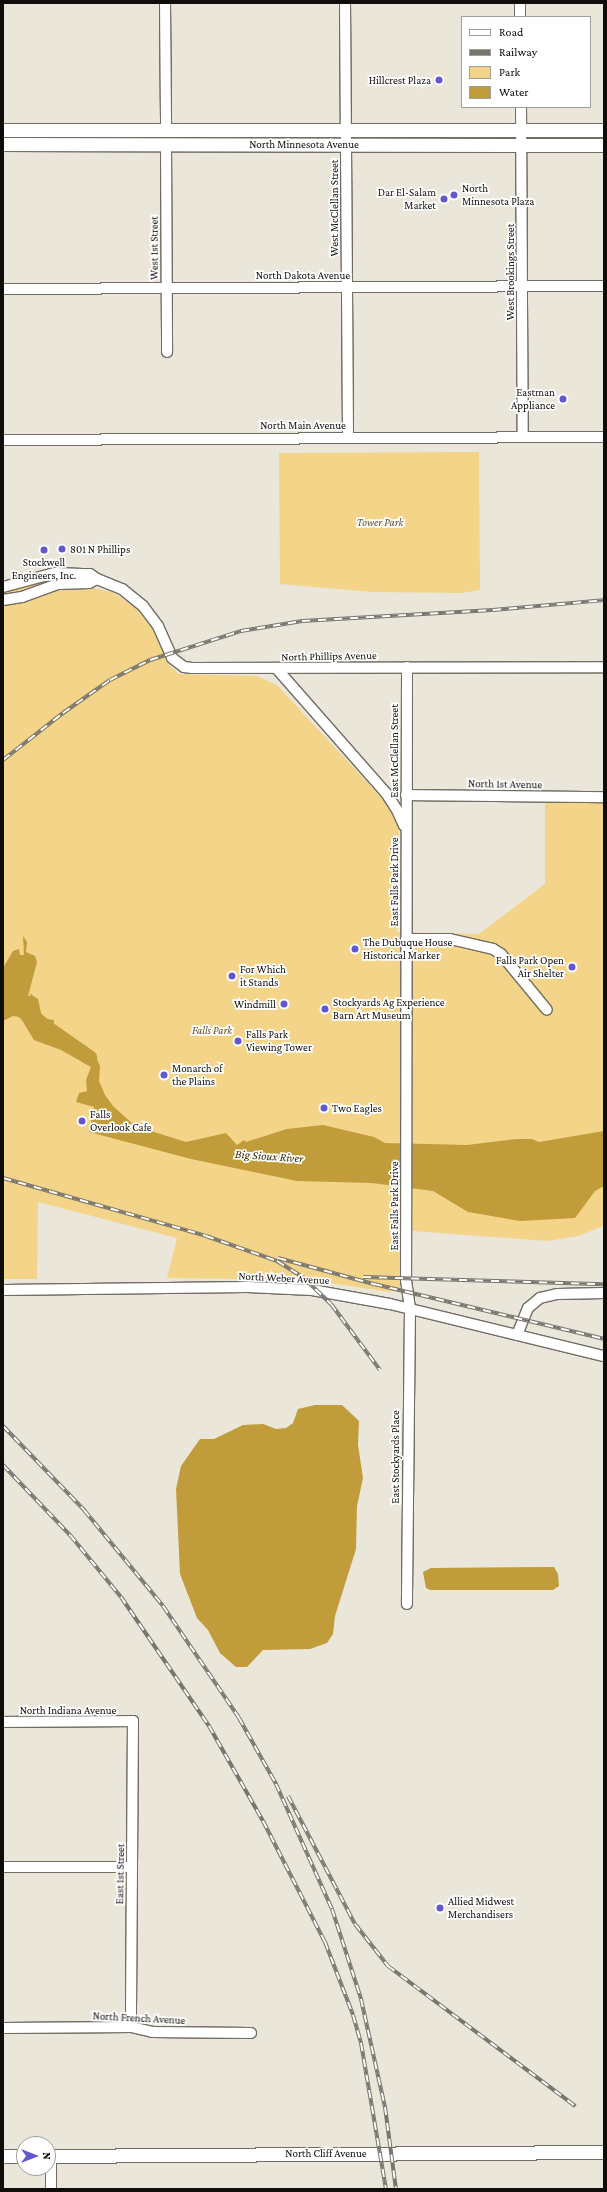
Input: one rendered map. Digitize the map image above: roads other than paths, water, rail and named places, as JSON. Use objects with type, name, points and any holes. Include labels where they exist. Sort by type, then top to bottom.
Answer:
[{"type":"main road","name":"North Minnesota Avenue","points":[[3,130],[604,130]]},
{"type":"main road","name":"North Minnesota Avenue","points":[[3,144],[604,145]]},
{"type":"main road","name":"North Cliff Avenue","points":[[56,2156],[604,2152]]},
{"type":"main road","points":[[3,2156],[16,2156]]},
{"type":"street","points":[[166,3],[166,130]]},
{"type":"street","name":"West McClellan Street","points":[[345,3],[348,437]]},
{"type":"street","points":[[520,3],[520,16]]},
{"type":"street","name":"West Brookings Street","points":[[521,108],[523,437]]},
{"type":"street","name":"West 1st Street","points":[[166,144],[167,352]]},
{"type":"street","name":"North Dakota Avenue","points":[[3,289],[604,286]]},
{"type":"street","name":"North Main Avenue","points":[[3,440],[348,437],[604,437]]},
{"type":"street","name":"North Phillips Avenue","points":[[3,587],[60,572],[90,574],[97,580],[122,589],[143,606],[158,626],[172,658],[184,667],[277,669],[407,667],[604,667]]},
{"type":"street","name":"North Phillips Avenue","points":[[3,600],[22,597],[58,584],[89,583],[97,580]]},
{"type":"street","name":"East McClellan Street","points":[[406,834],[407,667]]},
{"type":"street","name":"East Falls Park Drive","points":[[277,669],[386,793],[397,810],[406,834],[406,1286],[410,1309]]},
{"type":"street","name":"North 1st Avenue","points":[[406,795],[604,797]]},
{"type":"street","points":[[406,938],[450,939],[493,949],[501,954],[547,1010]]},
{"type":"street","name":"North Weber Avenue","points":[[3,1290],[294,1289],[347,1295],[604,1356]]},
{"type":"street","points":[[517,1335],[528,1308],[540,1298],[558,1294],[604,1293]]},
{"type":"street","name":"East Stockyards Place","points":[[407,1604],[410,1309]]},
{"type":"street","name":"North Indiana Avenue","points":[[3,1722],[133,1722]]},
{"type":"street","name":"East 1st Street","points":[[131,2027],[133,1722]]},
{"type":"street","points":[[3,1867],[132,1867]]},
{"type":"street","name":"North French Avenue","points":[[3,2028],[131,2027],[152,2032],[251,2033]]},
{"type":"street","points":[[50,2176],[50,2189]]},
{"type":"water","points":[[23,936],[27,942],[26,952],[35,956],[37,962],[28,996],[31,996],[29,993],[38,999],[41,1013],[47,1019],[54,1020],[53,1033],[58,1041],[72,1047],[75,1046],[86,1053],[93,1051],[100,1066],[99,1081],[105,1095],[113,1106],[135,1126],[186,1142],[226,1133],[237,1145],[244,1140],[246,1142],[287,1129],[323,1125],[374,1137],[385,1143],[467,1145],[516,1139],[532,1139],[539,1142],[604,1131],[604,1186],[595,1191],[575,1218],[520,1221],[468,1212],[433,1191],[372,1183],[297,1181],[191,1159],[89,1132],[94,1107],[76,1102],[79,1093],[87,1091],[86,1080],[91,1067],[61,1050],[34,1040],[20,1017],[13,1016],[3,1021],[3,968],[13,951],[19,949],[20,955],[24,955]]},
{"type":"water","points":[[315,1405],[342,1405],[359,1421],[358,1445],[363,1478],[357,1506],[356,1549],[335,1616],[333,1634],[327,1643],[310,1649],[263,1650],[247,1667],[236,1667],[220,1653],[208,1630],[197,1618],[180,1574],[176,1489],[181,1466],[200,1439],[214,1439],[243,1425],[263,1424],[276,1429],[286,1428],[293,1423],[298,1409]]},
{"type":"water","points":[[554,1567],[558,1574],[559,1586],[553,1590],[430,1590],[426,1588],[423,1572],[431,1568]]},
{"type":"waterway","name":"Big Sioux River","points":[[3,997],[89,1057]]},
{"type":"railway","points":[[3,760],[63,713],[110,680],[150,660],[241,631],[302,621],[493,610],[604,600]]},
{"type":"railway","points":[[3,1178],[206,1236],[277,1261],[304,1278],[331,1304],[380,1370]]},
{"type":"railway","points":[[278,1258],[374,1284],[604,1339]]},
{"type":"railway","points":[[363,1277],[604,1284]]},
{"type":"railway","points":[[3,1426],[84,1510],[163,1606],[239,1718],[276,1784],[332,1909],[361,1999],[385,2107],[396,2189]]},
{"type":"railway","points":[[3,1465],[70,1535],[121,1597],[209,1726],[263,1821],[325,1942],[353,2015],[361,2043],[386,2189]]},
{"type":"railway","points":[[288,1796],[355,1924],[388,1966],[575,2106]]},
{"type":"place","name":"Hillcrest Plaza","points":[[439,80]]},
{"type":"place","name":"North Minnesota Plaza","points":[[454,195]]},
{"type":"place","name":"Dar El-Salam Market","points":[[444,199]]},
{"type":"place","name":"Eastman Appliance","points":[[563,399]]},
{"type":"place","name":"801 N Phillips","points":[[62,549]]},
{"type":"place","name":"Stockwell Engineers, Inc.","points":[[44,550]]},
{"type":"place","name":"The Dubuque House Historical Marker","points":[[355,949]]},
{"type":"place","name":"Falls Park Open Air Shelter","points":[[572,967]]},
{"type":"place","name":"For Which it Stands","points":[[232,976]]},
{"type":"place","name":"Windmill","points":[[284,1004]]},
{"type":"place","name":"Stockyards Ag Experience Barn Art Museum","points":[[325,1009]]},
{"type":"place","name":"Falls Park Viewing Tower","points":[[238,1041]]},
{"type":"place","name":"Monarch of the Plains","points":[[164,1075]]},
{"type":"place","name":"Two Eagles","points":[[324,1108]]},
{"type":"place","name":"Falls Overlook Cafe","points":[[82,1121]]},
{"type":"place","name":"Allied Midwest Merchandisers","points":[[440,1908]]},
{"type":"park label","name":"Tower Park","points":[[380,522]]},
{"type":"park label","name":"Falls Park","points":[[212,1030]]}]
